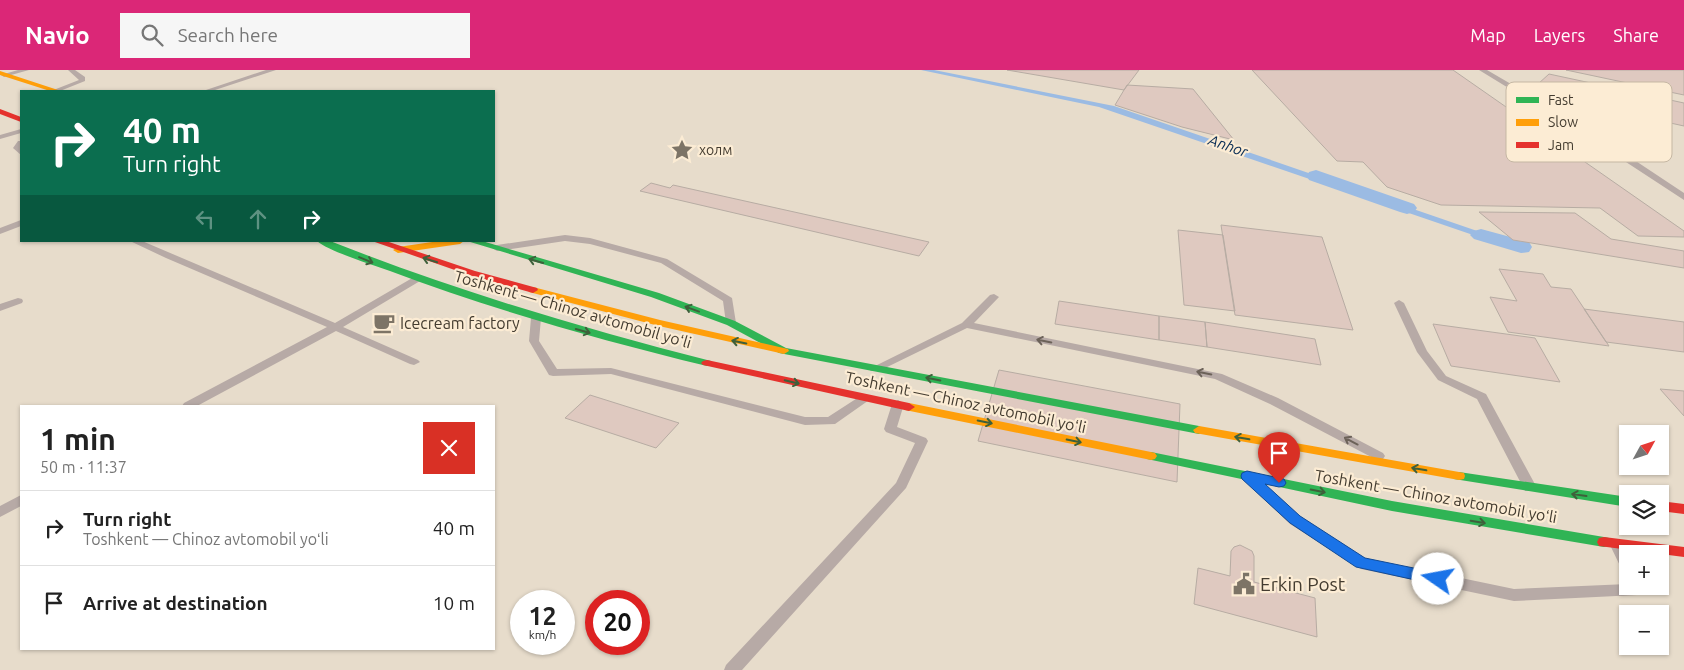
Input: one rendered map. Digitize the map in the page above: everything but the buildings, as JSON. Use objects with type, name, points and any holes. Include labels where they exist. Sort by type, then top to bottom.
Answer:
[{"type":"main road","points":[[4,73],[52,90]]},
{"type":"main road","points":[[0,111],[20,120]]},
{"type":"main road","name":"Toshkent — Chinoz avtomobil yoʻli","points":[[324,242],[417,279],[536,318],[695,361],[866,398],[1442,515],[1618,545]]},
{"type":"main road","name":"Toshkent — Chinoz avtomobil yoʻli","points":[[378,242],[398,250],[561,298],[659,323],[783,351],[1393,465],[1619,501]]},
{"type":"main road","points":[[398,250],[453,242]]},
{"type":"main road","points":[[474,242],[655,295],[731,323],[783,351]]},
{"type":"main road","points":[[1669,508],[1684,510]]},
{"type":"main road","points":[[1618,545],[1684,552]]},
{"type":"main road","points":[[1669,559],[1684,563]]},
{"type":"lane","points":[[4,73],[26,70]]},
{"type":"lane","points":[[58,90],[82,81],[83,78],[71,70]]},
{"type":"lane","points":[[209,90],[273,70]]},
{"type":"lane","points":[[1482,70],[1506,84]]},
{"type":"lane","points":[[0,136],[20,131]]},
{"type":"lane","points":[[1631,162],[1684,197]]},
{"type":"lane","points":[[0,231],[20,223]]},
{"type":"lane","points":[[493,249],[565,238],[590,242],[664,262],[728,300],[731,323]]},
{"type":"lane","points":[[136,242],[205,273],[337,326],[414,362]]},
{"type":"lane","points":[[190,405],[337,326],[417,279]]},
{"type":"lane","points":[[875,369],[966,325],[994,297]]},
{"type":"lane","points":[[0,308],[18,301]]},
{"type":"lane","points":[[1399,303],[1422,352],[1442,378],[1482,396],[1530,488]]},
{"type":"lane","points":[[536,318],[534,341],[553,373],[611,371],[805,421],[831,421],[866,398]]},
{"type":"lane","points":[[966,325],[1218,376],[1274,401],[1393,465]]},
{"type":"lane","points":[[732,670],[901,485],[922,441],[890,428],[898,404]]},
{"type":"lane","points":[[1247,476],[1295,520],[1361,563],[1514,595],[1619,591]]},
{"type":"lane","points":[[0,512],[20,501]]},
{"type":"water","points":[[921,70],[934,70],[1114,106],[1515,244],[1514,249],[1099,107]]},
{"type":"waterway","name":"Anhor","points":[[1316,176],[1407,208]]},
{"type":"waterway","name":"Anhor","points":[[1481,235],[1521,247]]},
{"type":"traffic: fast","points":[[323,242],[368,260],[511,310],[707,363]]},
{"type":"traffic: fast","points":[[474,242],[655,295],[731,323],[783,351]]},
{"type":"traffic: fast","points":[[784,351],[1199,430]]},
{"type":"traffic: fast","points":[[1151,456],[1392,506],[1604,542]]},
{"type":"traffic: fast","points":[[1459,476],[1619,501]]},
{"type":"traffic: slow","points":[[0,73],[53,90]]},
{"type":"traffic: slow","points":[[398,250],[453,242]]},
{"type":"traffic: slow","points":[[533,290],[659,323],[784,351]]},
{"type":"traffic: slow","points":[[909,407],[1151,456]]},
{"type":"traffic: slow","points":[[1199,430],[1459,476]]},
{"type":"traffic: jam","points":[[0,111],[20,120]]},
{"type":"traffic: jam","points":[[379,242],[472,273],[533,290]]},
{"type":"traffic: jam","points":[[707,363],[909,407]]},
{"type":"traffic: jam","points":[[1669,507],[1684,509]]},
{"type":"traffic: jam","points":[[1604,542],[1684,552]]},
{"type":"place","name":"холм","points":[[682,150]]},
{"type":"place","name":"Icecream factory","points":[[384,323]]},
{"type":"place","name":"Erkin Post","points":[[1244,584]]},
{"type":"route","points":[[1279,483],[1247,476],[1295,520],[1361,563],[1438,579]]}]
